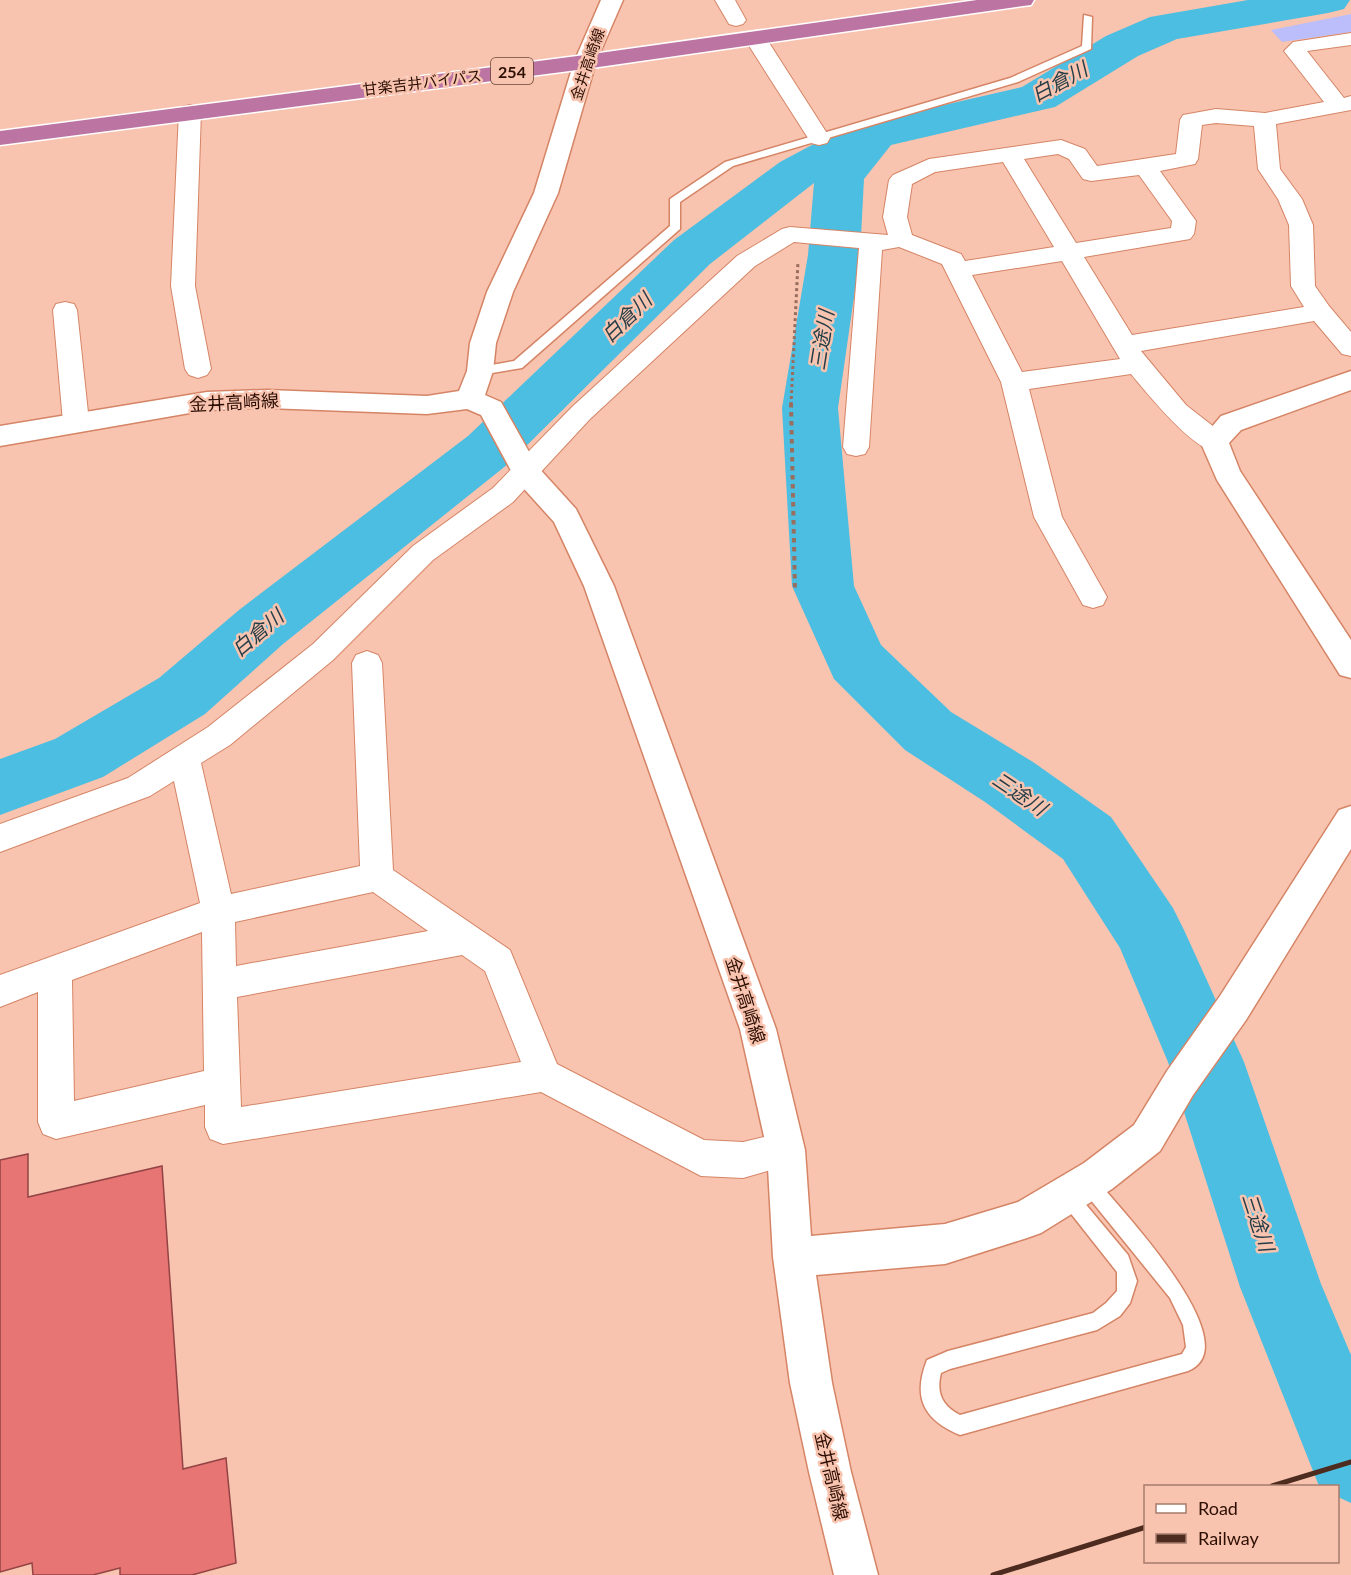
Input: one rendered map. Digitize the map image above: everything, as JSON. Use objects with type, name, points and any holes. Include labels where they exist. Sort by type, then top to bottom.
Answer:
[{"type":"highway","name":"甘楽吉井バイパス","points":[[0,138],[190,112],[589,51],[736,20],[882,0]]},
{"type":"highway","name":"甘楽吉井バイパス","points":[[0,119],[589,51],[755,38],[1023,0]]},
{"type":"main road","name":"金井高崎線","points":[[612,0],[589,51],[546,193],[500,292],[483,343],[480,371],[481,404],[523,468],[566,516],[599,586],[758,1029],[786,1150],[793,1257],[811,1383],[830,1472],[856,1575]]},
{"type":"main road","points":[[1351,380],[1231,423],[1214,441],[1227,474],[1351,666]]},
{"type":"main road","name":"金井高崎線","points":[[0,436],[207,401],[267,399],[427,405],[481,404]]},
{"type":"main road","points":[[793,1257],[945,1244],[1028,1219],[1077,1189],[1147,1138],[1180,1083],[1233,1008],[1351,820]]},
{"type":"street","points":[[725,0],[736,20]]},
{"type":"street","points":[[755,38],[819,138]]},
{"type":"street","points":[[1344,104],[1295,51],[1300,46],[1351,39]]},
{"type":"street","points":[[901,239],[895,217],[901,180],[929,166],[1061,147],[1077,154],[1091,174],[1145,167],[1187,159],[1191,120],[1216,116],[1265,120],[1344,104]]},
{"type":"street","points":[[190,112],[183,286],[198,369]]},
{"type":"street","points":[[1265,120],[1269,169],[1290,199],[1301,225],[1303,286],[1320,312],[1351,348]]},
{"type":"street","points":[[1010,154],[1131,355],[1177,411],[1214,441]]},
{"type":"street","points":[[958,270],[1182,234],[1184,221],[1145,167]]},
{"type":"street","points":[[0,838],[139,787],[219,736],[322,652],[423,553],[503,495],[523,468],[581,412],[746,261],[790,234],[886,243],[901,239],[952,260],[1014,382],[1048,517],[1093,597]]},
{"type":"street","points":[[856,447],[859,241]]},
{"type":"street","points":[[65,310],[76,422]]},
{"type":"street","points":[[1014,382],[1320,312]]},
{"type":"street","points":[[367,663],[378,876]]},
{"type":"street","points":[[185,759],[218,911],[223,1127],[544,1075],[700,1158],[743,1160],[786,1150]]},
{"type":"street","points":[[0,991],[218,911],[378,876],[498,962],[544,1075]]},
{"type":"street","points":[[219,985],[466,939]]},
{"type":"street","points":[[56,971],[56,1122],[221,1084]]},
{"type":"lane","points":[[480,371],[518,365],[676,227],[674,201],[729,164],[1014,80],[1087,47],[1087,17]]},
{"type":"lane","points":[[1077,1189],[1176,1292],[1192,1323],[1196,1349],[1188,1362],[960,1425],[946,1420],[935,1410],[928,1381],[934,1367],[948,1360],[1097,1321],[1118,1308],[1126,1291],[1127,1271],[1077,1189]]},
{"type":"path","points":[[795,591],[791,413],[803,235]]},
{"type":"shaded area","points":[[1351,14],[1351,32],[1282,42],[1271,30]]},
{"type":"building","points":[[28,1154],[28,1197],[162,1166],[183,1469],[226,1458],[236,1563],[192,1575],[120,1575],[120,1568],[93,1575],[33,1575],[32,1563],[0,1572],[0,1160]]},
{"type":"waterway","name":"白倉川","points":[[874,135],[1038,97],[1122,46],[1166,27],[1328,0]]},
{"type":"waterway","name":"白倉川","points":[[0,787],[79,758],[182,696],[261,627],[488,450],[692,252],[797,172],[842,148],[874,135]]},
{"type":"waterway","name":"三途川","points":[[874,135],[839,177],[834,255],[810,408],[823,586],[857,661],[928,731],[1009,782],[1087,838],[1148,930],[1206,1062],[1281,1287],[1351,1459]]},
{"type":"railway","points":[[1275,1485],[1351,1462]]},
{"type":"railway","points":[[993,1575],[1144,1528]]}]
